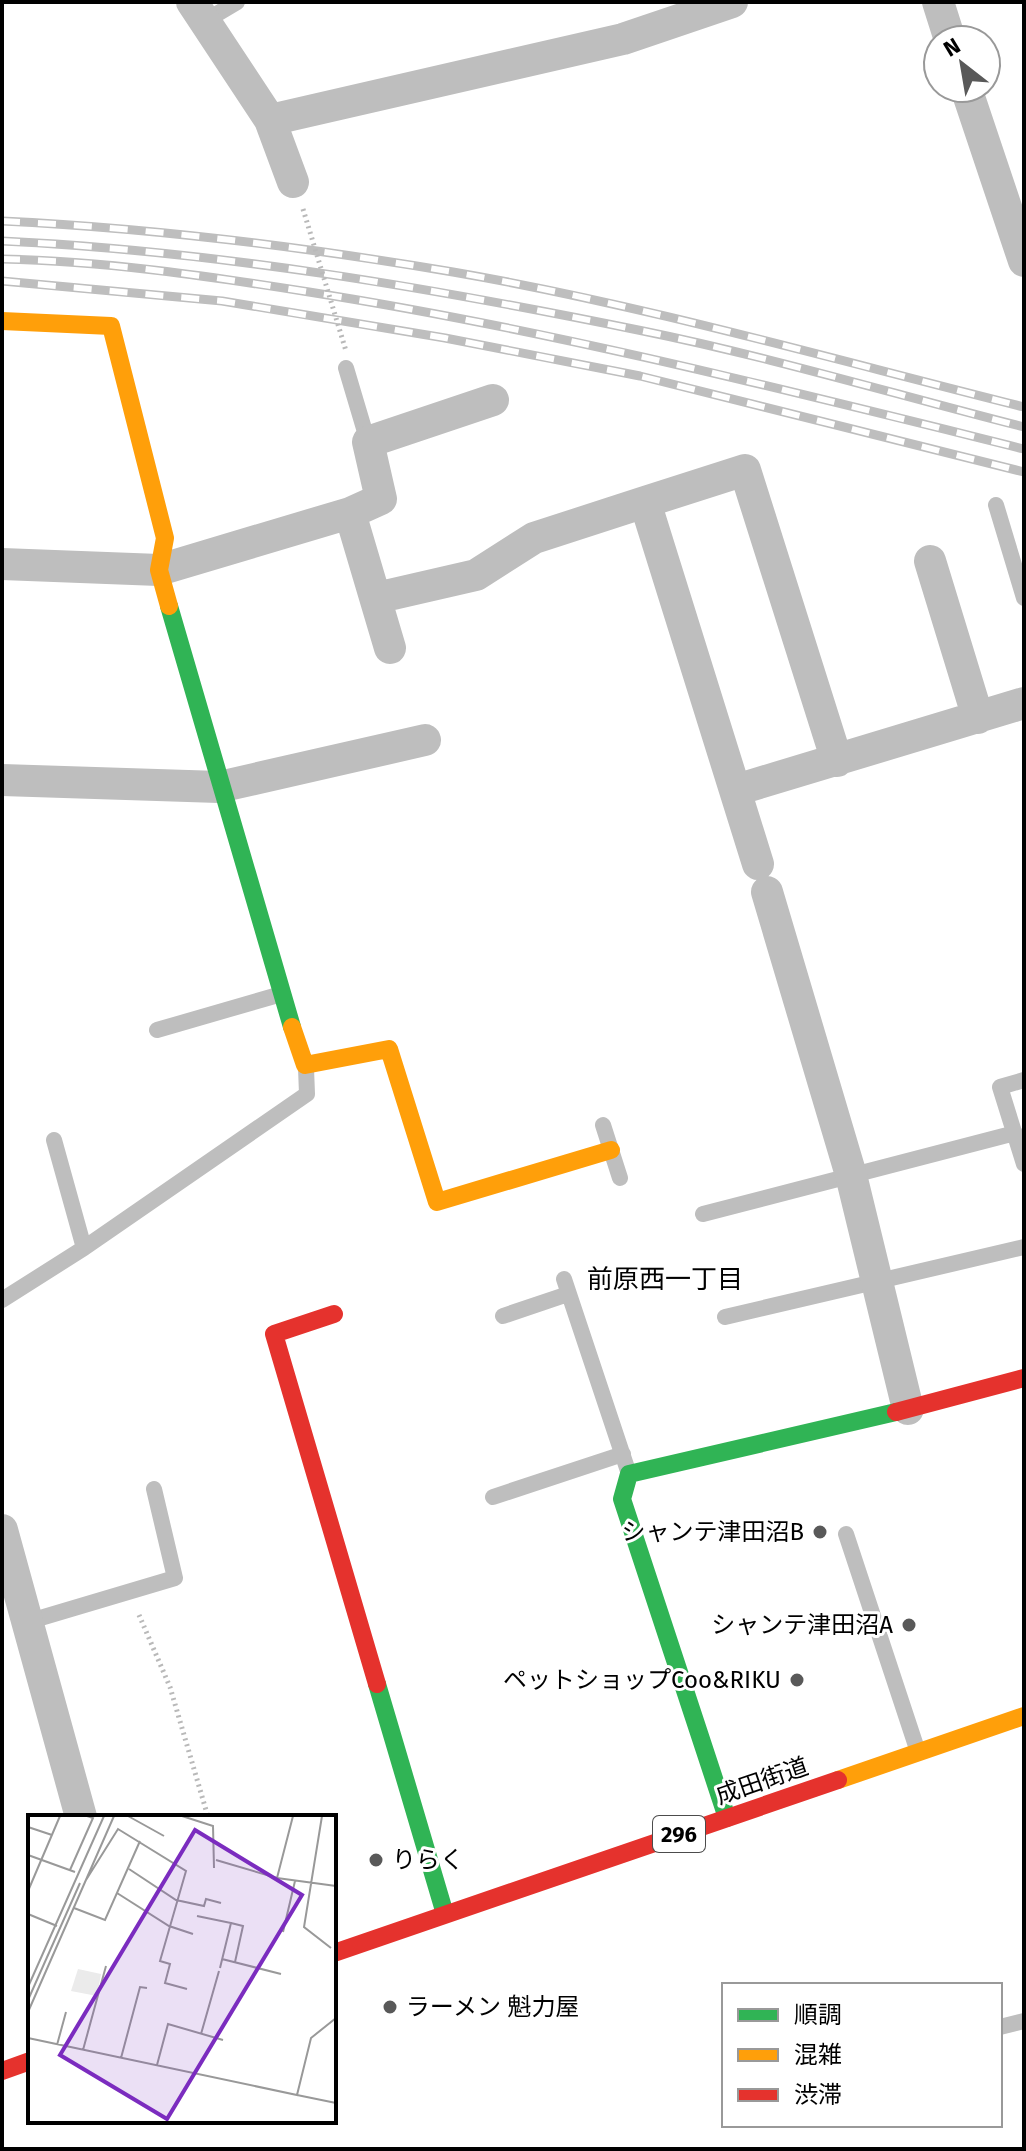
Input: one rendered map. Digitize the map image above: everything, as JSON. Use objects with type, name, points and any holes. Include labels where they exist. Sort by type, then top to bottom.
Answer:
[{"type":"main road","points":[[2,321],[111,326],[165,538],[159,570],[280,995],[305,1065],[389,1049],[437,1202],[611,1150]]},
{"type":"main road","points":[[334,1314],[274,1334],[445,1914]]},
{"type":"main road","points":[[727,1818],[622,1499],[629,1474],[908,1409],[1024,1378]]},
{"type":"main road","name":"成田街道","points":[[336,1952],[1024,1716]]},
{"type":"main road","points":[[2,2071],[28,2062]]},
{"type":"street","points":[[270,120],[623,39],[732,2]]},
{"type":"street","points":[[938,2],[945,24]]},
{"type":"street","points":[[199,12],[270,120],[298,195]]},
{"type":"street","points":[[971,104],[1024,261]]},
{"type":"street","points":[[2,564],[159,570],[350,513],[381,499],[368,442],[493,400]]},
{"type":"street","points":[[376,598],[476,575],[534,538],[745,470],[837,761]]},
{"type":"street","points":[[645,502],[736,790],[851,1175],[908,1409]]},
{"type":"street","points":[[350,513],[390,648]]},
{"type":"street","points":[[930,561],[978,718]]},
{"type":"street","points":[[736,790],[1024,703]]},
{"type":"street","points":[[2,780],[219,787],[425,740]]},
{"type":"street","points":[[2,1530],[80,1815]]},
{"type":"lane","points":[[199,12],[237,2]]},
{"type":"lane","points":[[346,368],[368,442]]},
{"type":"lane","points":[[996,505],[1024,598]]},
{"type":"lane","points":[[157,1030],[280,995]]},
{"type":"lane","points":[[2,1300],[84,1248],[307,1094],[305,1065]]},
{"type":"lane","points":[[1024,1080],[1000,1087],[1024,1164]]},
{"type":"lane","points":[[603,1125],[620,1178]]},
{"type":"lane","points":[[703,1214],[1015,1133]]},
{"type":"lane","points":[[54,1140],[84,1248]]},
{"type":"lane","points":[[725,1317],[1024,1247]]},
{"type":"lane","points":[[503,1316],[566,1287],[629,1474]]},
{"type":"lane","points":[[493,1497],[623,1454]]},
{"type":"lane","points":[[27,1622],[175,1578],[154,1489]]},
{"type":"lane","points":[[846,1534],[919,1753]]},
{"type":"lane","points":[[1002,2026],[1024,2021]]},
{"type":"path","points":[[298,195],[346,351]]},
{"type":"path","points":[[129,1592],[170,1687],[207,1815]]},
{"type":"railway","points":[[2,221],[115,228],[228,240],[341,254],[525,285],[740,334],[1024,407]]},
{"type":"railway","points":[[2,241],[163,253],[324,274],[484,300],[739,352],[1024,427]]},
{"type":"railway","points":[[2,259],[156,270],[399,307],[668,363],[1024,449]]},
{"type":"railway","points":[[2,281],[222,301],[445,338],[640,376],[1024,472]]},
{"type":"traffic: fast","points":[[169,606],[292,1027]]},
{"type":"traffic: fast","points":[[727,1818],[622,1499],[629,1474],[896,1412]]},
{"type":"traffic: fast","points":[[377,1684],[445,1914]]},
{"type":"traffic: slow","points":[[2,321],[111,326],[165,538],[159,570],[169,606]]},
{"type":"traffic: slow","points":[[292,1027],[305,1065],[389,1049],[437,1202],[611,1150]]},
{"type":"traffic: slow","points":[[838,1780],[1024,1716]]},
{"type":"traffic: jam","points":[[334,1314],[274,1334],[377,1684]]},
{"type":"traffic: jam","points":[[896,1412],[1024,1378]]},
{"type":"traffic: jam","points":[[336,1952],[838,1780]]},
{"type":"traffic: jam","points":[[2,2071],[28,2062]]},
{"type":"place","name":"シャンテ津田沼B","points":[[820,1532]]},
{"type":"place","name":"シャンテ津田沼A","points":[[909,1625]]},
{"type":"place","name":"ペットショップCoo&RIKU","points":[[797,1680]]},
{"type":"place","name":"りらく","points":[[376,1860]]},
{"type":"place","name":"ラーメン 魁力屋","points":[[390,2007]]},
{"type":"district","name":"前原西一丁目","points":[[665,1279]]}]
